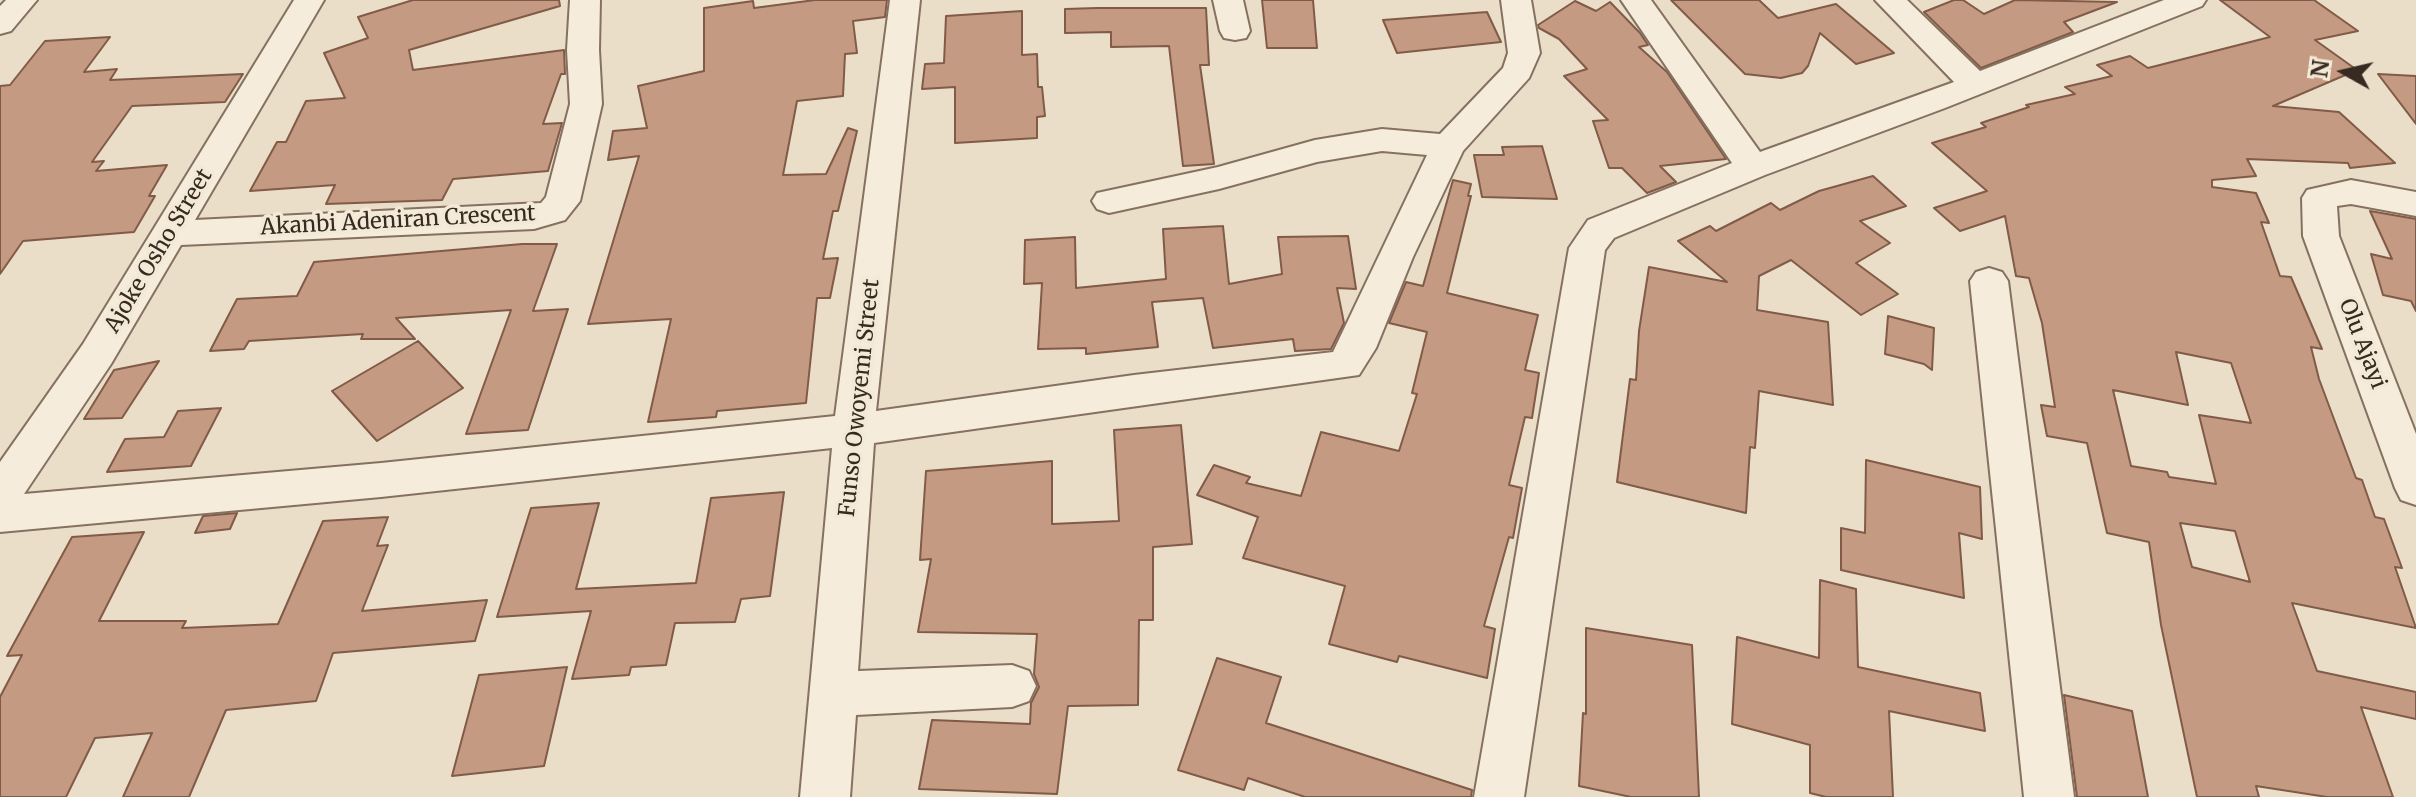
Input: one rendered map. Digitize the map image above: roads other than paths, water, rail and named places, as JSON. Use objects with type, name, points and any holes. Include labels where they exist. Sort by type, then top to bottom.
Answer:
[{"type":"street","points":[[0,25],[22,0]]},
{"type":"street","name":"Ajoke Osho Street","points":[[0,496],[97,354],[309,0]]},
{"type":"street","name":"Akanbi Adeniran Crescent","points":[[169,233],[534,217],[553,212],[563,201],[586,104],[583,50],[585,0]]},
{"type":"street","name":"Funso Owoyemi Street","points":[[825,797],[854,430],[905,0]]},
{"type":"street","points":[[1228,0],[1235,31]]},
{"type":"street","points":[[1636,0],[1753,167]]},
{"type":"street","points":[[1890,0],[1976,85]]},
{"type":"street","points":[[0,514],[381,480],[854,430],[1134,390],[1345,365],[1357,348],[1395,257],[1448,146],[1518,71],[1524,53],[1528,2]]},
{"type":"street","points":[[1499,797],[1587,248],[1601,229],[1753,167],[1976,85],[2179,2]]},
{"type":"street","points":[[1109,201],[1219,178],[1315,151],[1382,140],[1448,146]]},
{"type":"street","name":"Olu Ajayi","points":[[2416,204],[2351,192],[2319,198],[2321,236],[2416,488]]},
{"type":"street","points":[[1989,281],[2049,797]]},
{"type":"street","points":[[835,694],[1012,686]]}]
